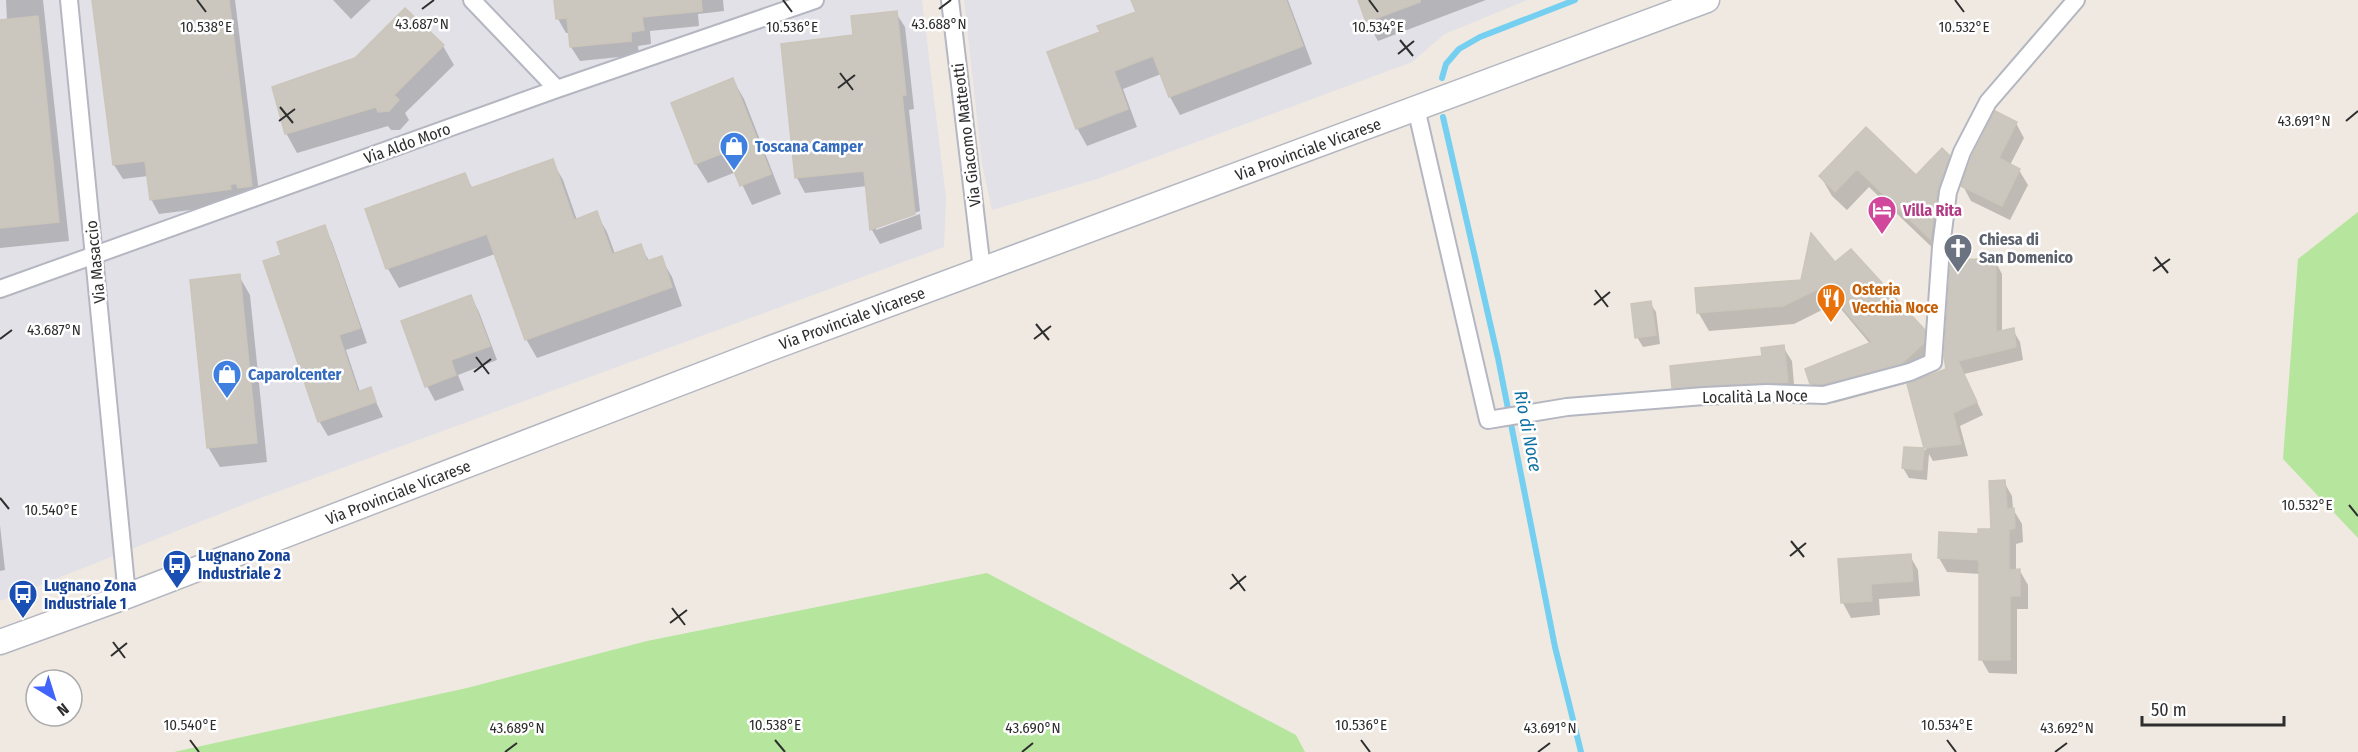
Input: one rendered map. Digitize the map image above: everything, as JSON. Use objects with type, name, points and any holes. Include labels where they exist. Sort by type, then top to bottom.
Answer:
[{"type":"main road","name":"Via Provinciale Vicarese","points":[[0,642],[127,596],[982,270],[1707,0]]},
{"type":"street","name":"Via Masaccio","points":[[69,0],[127,596]]},
{"type":"street","points":[[472,0],[557,89]]},
{"type":"street","name":"Via Aldo Moro","points":[[0,288],[557,89],[815,0]]},
{"type":"street","name":"Via Giacomo Matteotti","points":[[950,0],[982,270]]},
{"type":"street","name":"Località La Noce","points":[[1416,108],[1488,420],[1567,407],[1704,396],[1767,393],[1824,395],[1910,372],[1933,362],[1941,247],[1948,192],[1962,152],[1988,102],[2076,0]]},
{"type":"shaded area","points":[[0,0],[922,0],[946,198],[944,247],[255,500],[0,601]]},
{"type":"shaded area","points":[[964,0],[1527,0],[1445,34],[1412,62],[1097,179],[992,210],[982,164]]},
{"type":"green space","points":[[2358,212],[2358,538],[2283,459],[2298,259]]},
{"type":"green space","points":[[987,573],[1296,735],[1305,752],[174,752],[467,688],[647,641]]},
{"type":"building","points":[[92,0],[229,0],[252,186],[238,188],[236,183],[230,185],[231,189],[150,200],[145,161],[113,165]]},
{"type":"building","points":[[554,0],[701,0],[702,11],[642,17],[644,30],[631,32],[631,41],[570,47],[567,18],[556,19]]},
{"type":"building","points":[[1131,0],[1286,0],[1303,46],[1169,97],[1153,56],[1114,71],[1128,109],[1076,129],[1047,52],[1100,32],[1097,26],[1136,12]]},
{"type":"building","points":[[1358,0],[1420,0],[1420,2],[1366,22]]},
{"type":"building","points":[[405,8],[444,45],[394,95],[399,100],[389,111],[378,112],[376,107],[285,134],[272,87],[355,58]]},
{"type":"building","points":[[897,11],[906,95],[902,95],[915,214],[870,230],[864,171],[795,178],[781,44],[853,35],[851,16]]},
{"type":"building","points":[[38,16],[59,222],[0,228],[0,20]]},
{"type":"building","points":[[733,78],[771,174],[740,186],[726,152],[695,164],[671,103]]},
{"type":"building","points":[[1995,111],[2017,122],[1999,158],[2020,169],[2002,206],[1961,186],[1972,156]]},
{"type":"building","points":[[1866,127],[1916,175],[1942,148],[1950,156],[1938,190],[1930,239],[1857,169],[1835,192],[1819,176]]},
{"type":"building","points":[[553,159],[574,220],[597,211],[612,254],[641,244],[647,261],[662,256],[672,287],[525,340],[487,234],[386,269],[365,209],[465,173],[471,188]]},
{"type":"building","points":[[325,225],[360,328],[339,335],[358,392],[371,387],[376,402],[318,422],[263,261],[281,255],[277,242]]},
{"type":"building","points":[[1811,233],[1835,262],[1851,249],[1925,330],[1924,343],[1901,364],[1823,384],[1810,384],[1805,369],[1872,342],[1824,286],[1783,306],[1697,313],[1695,288],[1801,280]]},
{"type":"building","points":[[1951,254],[1969,255],[1968,259],[1996,260],[1996,332],[2014,328],[2016,347],[1958,361],[1977,402],[1953,413],[1961,444],[1924,448],[1907,384],[1946,369],[1944,357]]},
{"type":"building","name":"Caparolcenter","points":[[240,274],[257,443],[207,448],[190,280]]},
{"type":"building","points":[[471,295],[490,346],[451,360],[456,375],[425,387],[401,321]]},
{"type":"building","points":[[1651,301],[1656,335],[1635,338],[1631,304]]},
{"type":"building","points":[[1784,345],[1788,382],[1672,388],[1670,366],[1762,356],[1761,348]]},
{"type":"building","points":[[1904,447],[1924,448],[1922,470],[1902,468]]},
{"type":"building","points":[[2005,480],[2007,509],[2014,508],[2015,528],[2009,530],[2009,570],[2020,569],[2020,596],[2010,596],[2010,660],[1979,660],[1979,560],[1938,558],[1939,532],[1978,534],[1978,529],[1991,529],[1989,481]]},
{"type":"building","points":[[1911,554],[1913,581],[1871,584],[1872,601],[1841,603],[1838,559]]},
{"type":"waterway","name":"Rio di Noce","points":[[1442,78],[1446,64],[1459,49],[1480,37],[1575,0]]},
{"type":"waterway","name":"Rio di Noce","points":[[1443,117],[1498,358],[1555,647],[1581,752]]},
{"type":"place","name":"Toscana Camper","points":[[734,172]]},
{"type":"place","name":"Villa Rita","points":[[1882,236]]},
{"type":"place","name":"Chiesa di San Domenico","points":[[1958,274]]},
{"type":"place","name":"Osteria Vecchia Noce","points":[[1831,324]]},
{"type":"place","name":"Caparolcenter","points":[[227,400]]},
{"type":"place","name":"Lugnano Zona Industriale 2","points":[[177,590]]},
{"type":"place","name":"Lugnano Zona Industriale 1","points":[[23,620]]}]
